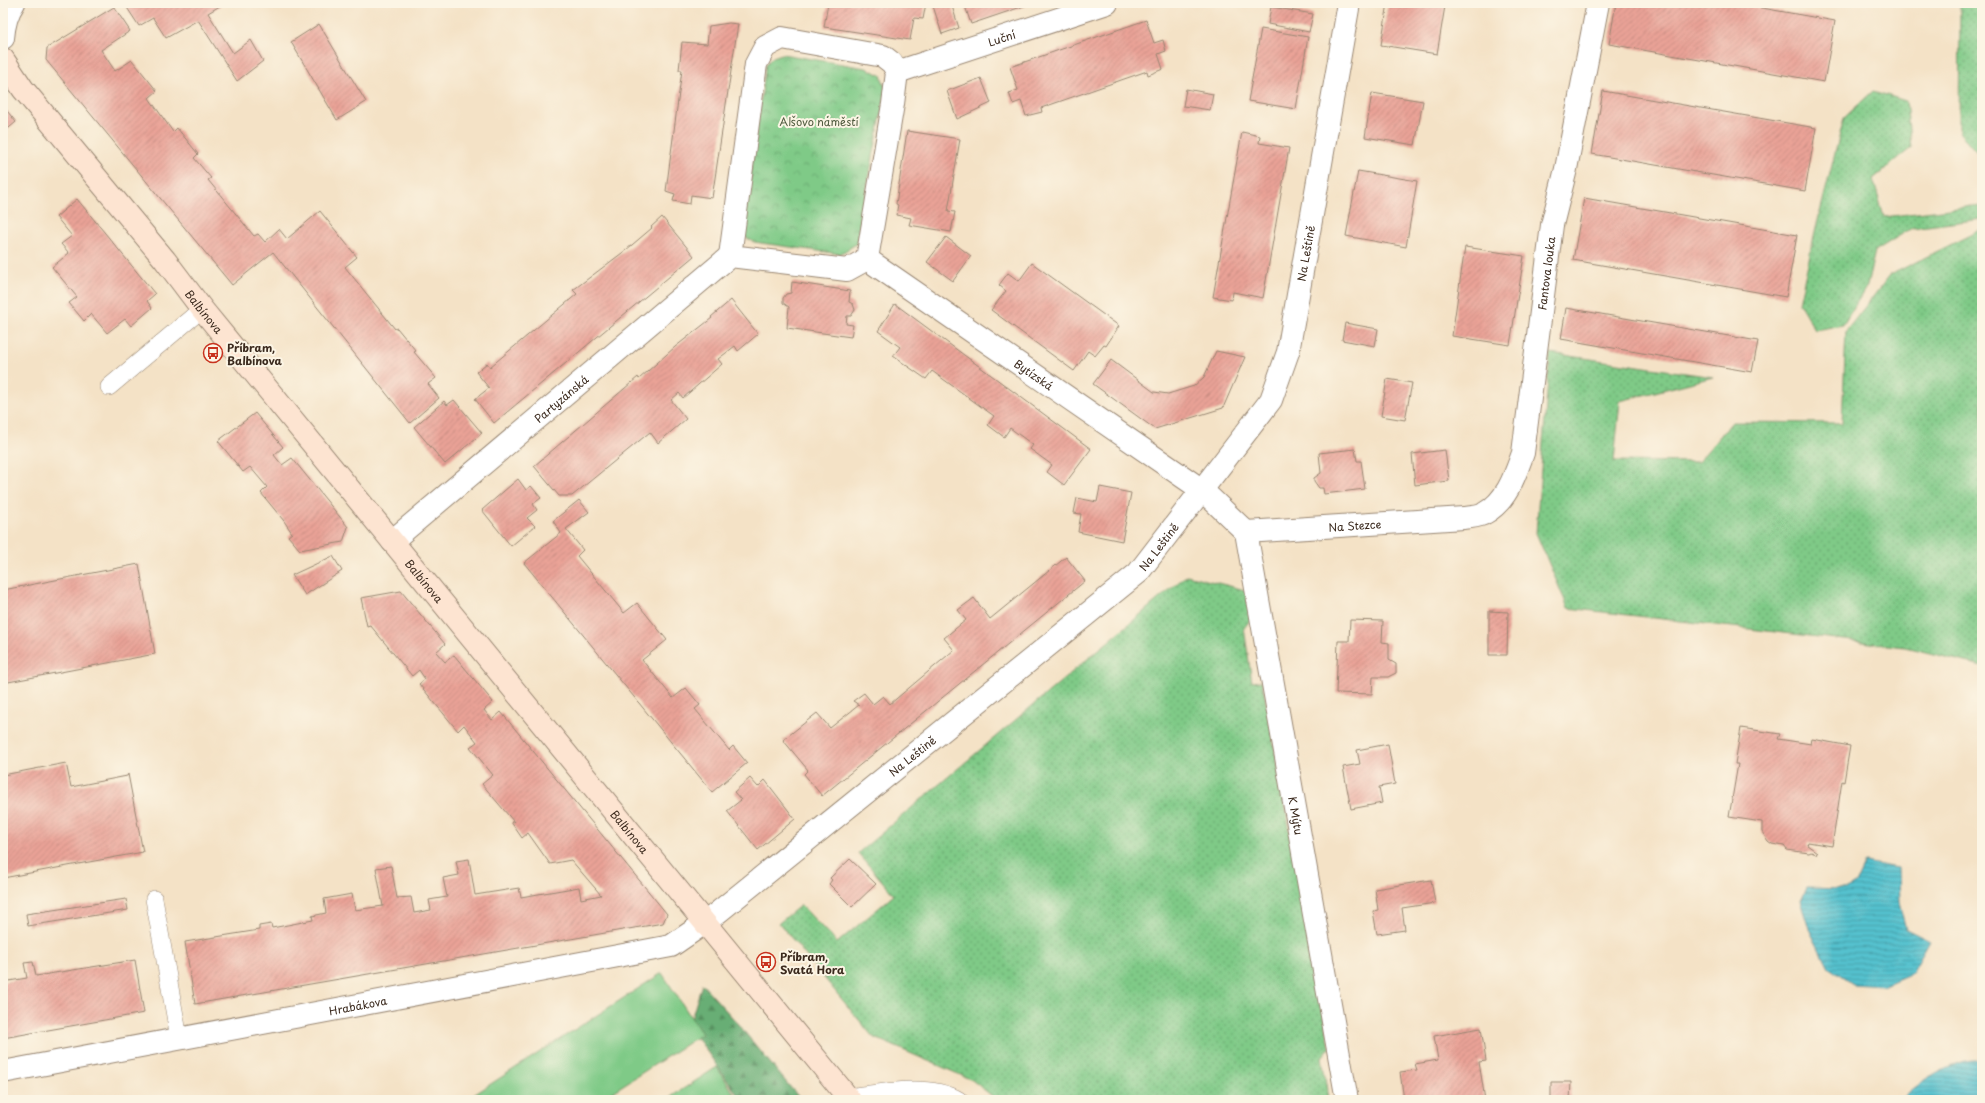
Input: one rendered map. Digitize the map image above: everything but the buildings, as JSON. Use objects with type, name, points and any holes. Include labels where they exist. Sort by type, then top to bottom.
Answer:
[{"type":"main road","name":"Balbínova","points":[[3,59],[23,90],[165,260],[202,309],[706,922],[848,1098]]},
{"type":"street","points":[[3,38],[4,27],[10,8],[14,3]]},
{"type":"street","name":"Luční","points":[[897,72],[1107,3]]},
{"type":"street","name":"Na Leštině","points":[[706,922],[1138,573],[1271,400],[1288,352],[1349,3]]},
{"type":"street","name":"Fantova louka","points":[[1464,518],[1484,514],[1500,501],[1512,482],[1524,453],[1552,225],[1566,169],[1598,3]]},
{"type":"street","points":[[782,38],[883,56],[892,63],[897,72],[894,104],[867,259],[847,270],[730,256],[756,64],[765,46],[782,38]]},
{"type":"street","name":"Partyzánská","points":[[392,541],[730,256]]},
{"type":"street","name":"Bytízská","points":[[867,259],[1202,490],[1246,532]]},
{"type":"street","name":"Na Stezce","points":[[1246,532],[1464,518]]},
{"type":"street","name":"K Mýtu","points":[[1246,532],[1347,1100]]},
{"type":"street","name":"Hrabákova","points":[[3,1072],[671,946],[706,922]]},
{"type":"lane","points":[[109,387],[202,309]]},
{"type":"lane","points":[[154,899],[179,1038]]},
{"type":"lane","points":[[848,1098],[892,1091],[926,1090],[959,1100]]},
{"type":"green space","points":[[1960,3],[1982,3],[1982,158],[1959,132]]},
{"type":"green space","name":"Alšovo náměstí","points":[[782,54],[866,68],[881,75],[886,90],[856,244],[840,254],[754,242],[746,238],[742,233],[766,64],[773,57]]},
{"type":"green space","points":[[1873,91],[1906,101],[1911,148],[1873,179],[1884,217],[1982,205],[1982,219],[1912,228],[1875,251],[1867,286],[1843,325],[1815,330],[1799,303],[1816,228],[1844,118]]},
{"type":"green space","points":[[1982,229],[1982,666],[1905,647],[1568,608],[1536,533],[1550,353],[1713,377],[1620,401],[1614,461],[1698,462],[1732,422],[1842,423],[1846,331],[1890,275]]},
{"type":"green space","points":[[1187,575],[1245,590],[1251,619],[1244,628],[1252,682],[1262,681],[1330,1047],[1322,1057],[1328,1098],[1339,1100],[997,1100],[972,1080],[873,1037],[779,923],[801,905],[837,943],[894,895],[858,853]]},
{"type":"green space","points":[[662,973],[702,1034],[600,1100],[466,1100]]},
{"type":"green space","points":[[702,984],[732,1017],[801,1100],[741,1100],[689,1026]]},
{"type":"green space","points":[[717,1067],[738,1100],[666,1100]]},
{"type":"water","points":[[1865,862],[1898,868],[1899,903],[1906,929],[1930,941],[1912,973],[1882,986],[1853,984],[1828,967],[1809,929],[1800,901],[1806,888],[1846,889],[1855,884]]},
{"type":"water","points":[[1982,1060],[1982,1100],[1906,1100],[1904,1097],[1924,1081],[1951,1066],[1966,1061]]},
{"type":"place","name":"Příbram, Balbínova","points":[[213,353]]},
{"type":"place","name":"Příbram, Svatá Hora","points":[[766,962]]}]
